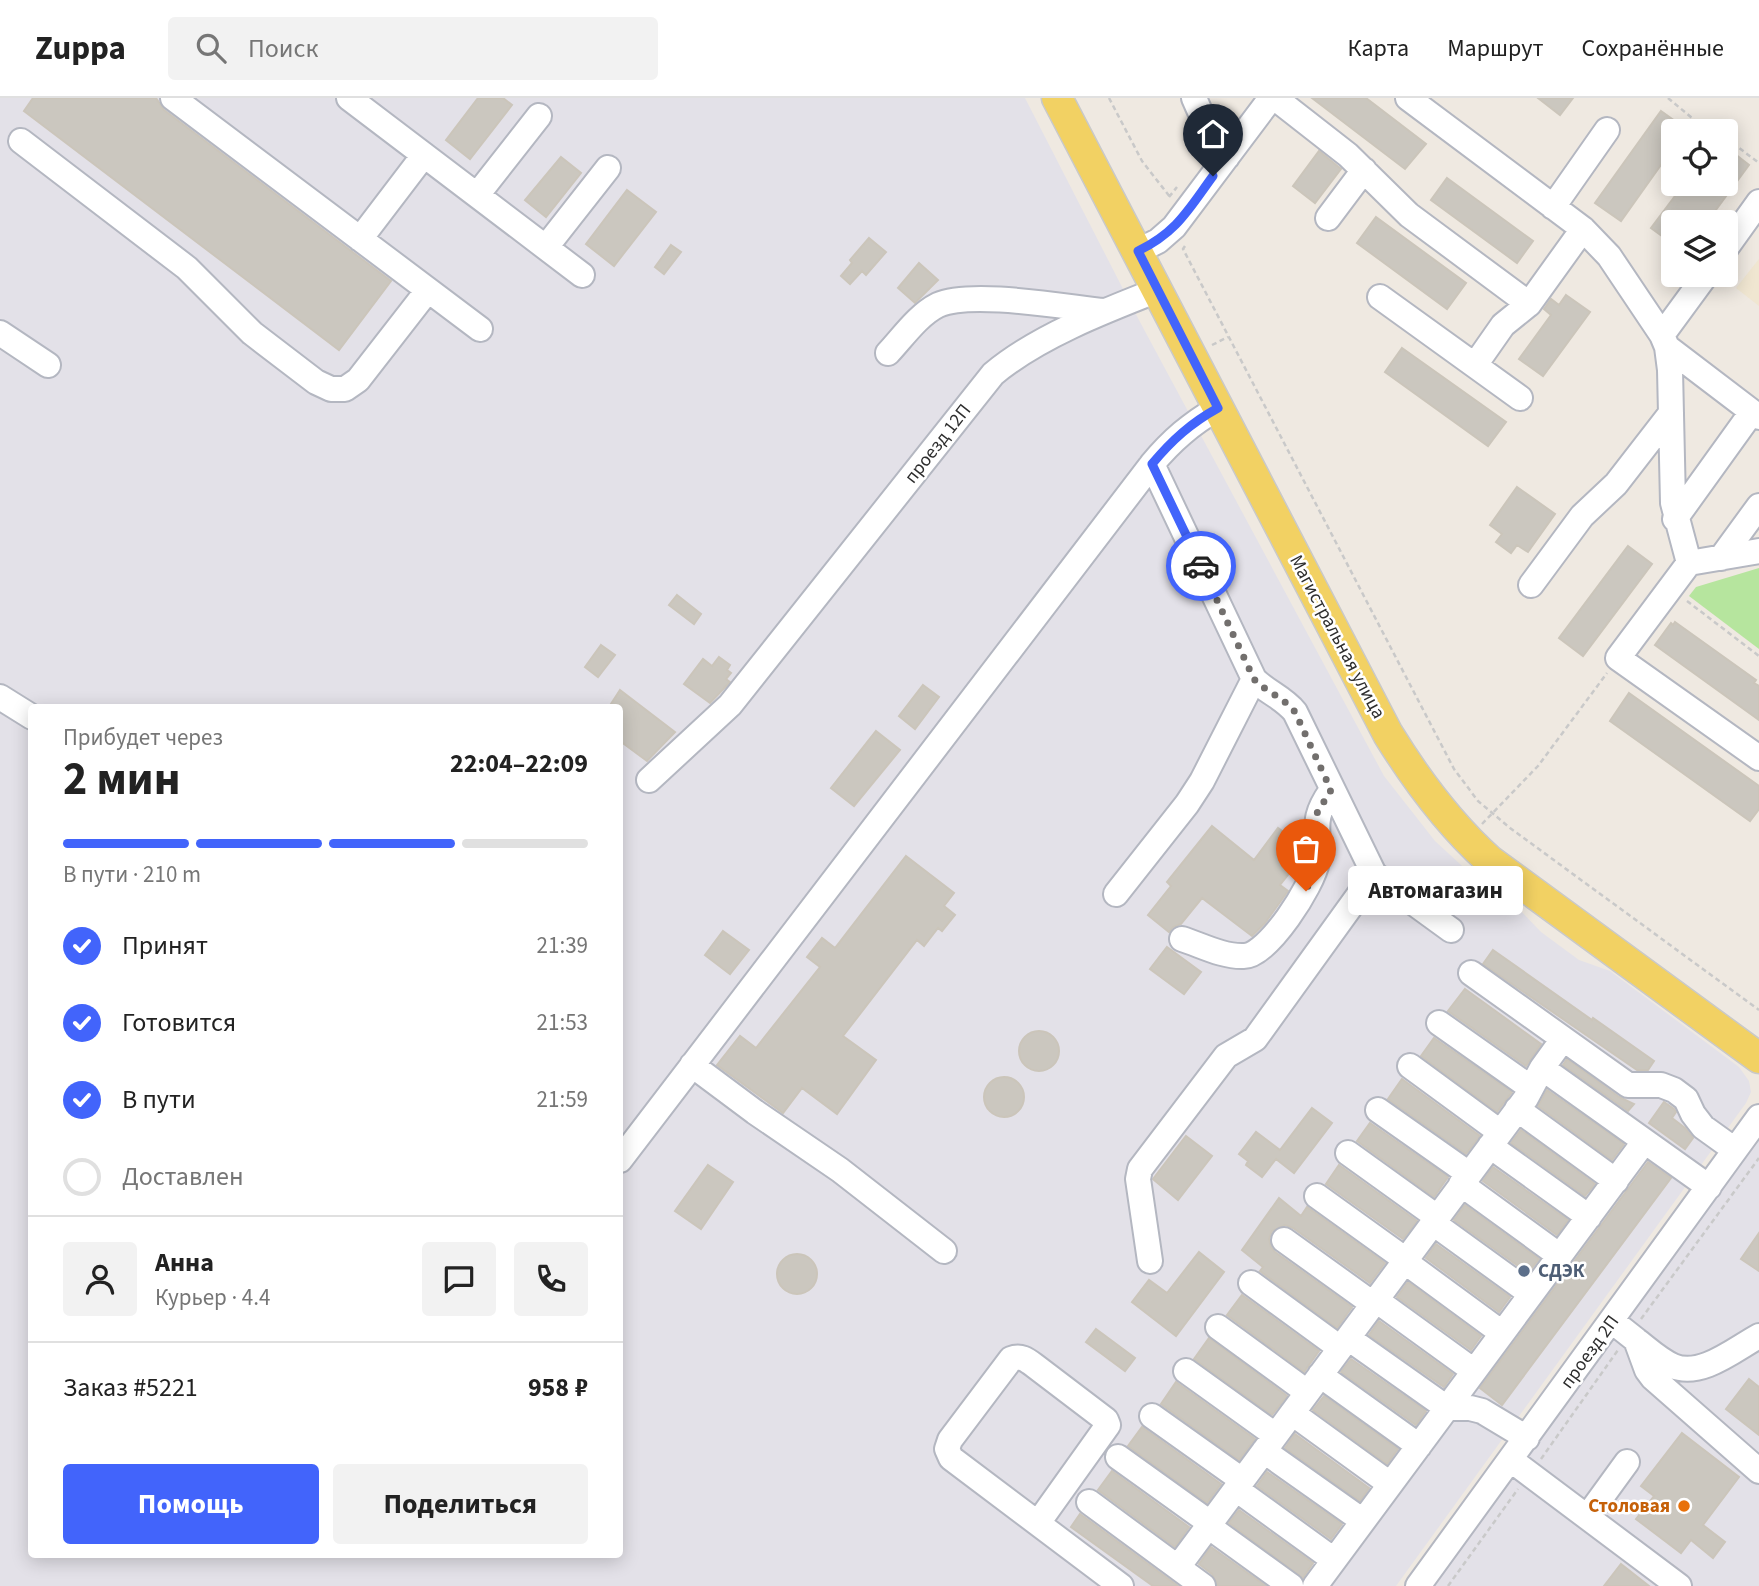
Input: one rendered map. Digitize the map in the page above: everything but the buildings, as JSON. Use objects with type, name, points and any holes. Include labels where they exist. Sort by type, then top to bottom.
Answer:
[{"type":"main road","name":"Магистральная улица","points":[[1058,98],[1388,734],[1427,795],[1467,840],[1489,860],[1759,1058]]},
{"type":"street","points":[[173,98],[480,329]]},
{"type":"street","points":[[349,98],[377,106],[424,155],[582,275]]},
{"type":"street","points":[[1194,98],[1213,141],[1227,157]]},
{"type":"street","points":[[1138,251],[1168,233],[1185,214],[1273,98],[1348,155],[1409,215],[1529,304]]},
{"type":"street","points":[[1408,98],[1583,229],[1609,256],[1665,341],[1755,414],[1675,519]]},
{"type":"street","points":[[477,195],[539,116]]},
{"type":"street","points":[[1553,207],[1607,130]]},
{"type":"street","points":[[20,141],[187,268],[252,333],[316,382],[331,389],[345,389],[358,380],[428,290]]},
{"type":"street","points":[[360,239],[424,155]]},
{"type":"street","points":[[546,247],[608,169]]},
{"type":"street","points":[[1328,218],[1364,170]]},
{"type":"street","points":[[1738,231],[1759,202]]},
{"type":"street","points":[[1475,365],[1503,325],[1529,304],[1583,229]]},
{"type":"street","points":[[1689,563],[1672,503],[1671,414],[1665,341],[1699,287]]},
{"type":"street","name":"проезд 12П","points":[[649,780],[730,705],[993,374],[1014,358],[1104,311],[1158,290]]},
{"type":"street","points":[[1380,297],[1520,398]]},
{"type":"street","points":[[888,353],[923,315],[939,305],[962,299],[1104,311]]},
{"type":"street","points":[[0,333],[48,365]]},
{"type":"street","points":[[623,1156],[1152,464],[1187,427],[1218,408]]},
{"type":"street","points":[[1531,585],[1582,516],[1616,484],[1671,414]]},
{"type":"street","points":[[1152,464],[1254,679],[1287,702],[1295,712],[1374,874],[1451,930]]},
{"type":"street","points":[[1721,558],[1755,520]]},
{"type":"street","points":[[1759,551],[1689,563],[1618,658],[1759,758]]},
{"type":"street","points":[[1116,894],[1202,781],[1254,679]]},
{"type":"street","points":[[0,696],[28,714]]},
{"type":"street","points":[[1182,939],[1245,957],[1256,954],[1265,946],[1306,891],[1314,873],[1317,861],[1317,813],[1331,790]]},
{"type":"street","points":[[1150,1261],[1138,1179],[1140,1169],[1226,1056],[1255,1040],[1374,874]]},
{"type":"street","points":[[1471,973],[1628,1085],[1661,1085],[1674,1090],[1686,1100],[1697,1120],[1735,1150]]},
{"type":"street","points":[[1439,1023],[1644,1142],[1709,1187]]},
{"type":"street","points":[[1178,1567],[1517,1110],[1563,1039]]},
{"type":"street","points":[[692,1065],[840,1170],[944,1251]]},
{"type":"street","points":[[1410,1066],[1588,1217]]},
{"type":"street","points":[[1378,1110],[1560,1256]]},
{"type":"street","points":[[1517,1110],[1616,1181]]},
{"type":"street","name":"проезд 2П","points":[[1418,1586],[1520,1467],[1527,1438],[1626,1332],[1709,1187],[1759,1117]]},
{"type":"street","points":[[1315,1586],[1644,1142]]},
{"type":"street","points":[[1348,1153],[1531,1294]]},
{"type":"street","points":[[1317,1196],[1502,1333]]},
{"type":"street","points":[[1284,1240],[1474,1371]]},
{"type":"street","points":[[1251,1283],[1447,1408],[1482,1411],[1527,1438]]},
{"type":"street","points":[[1218,1327],[1419,1446]]},
{"type":"street","points":[[1626,1332],[1662,1360],[1685,1369],[1713,1362],[1759,1336]]},
{"type":"street","points":[[1626,1332],[1653,1378],[1759,1471]]},
{"type":"street","points":[[1038,1523],[1108,1426],[1106,1420],[1035,1366],[1017,1357],[1011,1359],[950,1440],[947,1449],[951,1458],[1121,1586]]},
{"type":"street","points":[[1186,1371],[1363,1521]]},
{"type":"street","points":[[1292,1413],[1390,1484]]},
{"type":"street","points":[[1152,1416],[1334,1560]]},
{"type":"street","points":[[1118,1457],[1291,1586]]},
{"type":"street","points":[[1587,1517],[1628,1462]]},
{"type":"street","points":[[1520,1467],[1679,1586]]},
{"type":"street","points":[[1089,1502],[1203,1586]]},
{"type":"path","points":[[1109,98],[1142,161],[1185,214]]},
{"type":"path","points":[[1668,98],[1693,119]]},
{"type":"path","points":[[1738,147],[1759,163]]},
{"type":"path","points":[[1187,240],[1183,249],[1466,788],[1492,814],[1759,1010]]},
{"type":"path","points":[[1670,588],[1759,656]]},
{"type":"path","points":[[1492,814],[1538,766],[1618,658]]},
{"type":"path","points":[[1448,1586],[1520,1467],[1759,1158]]},
{"type":"shaded area","points":[[0,98],[1025,98],[1140,322],[1384,776],[1435,841],[1473,876],[1521,911],[1541,932],[1579,960],[1610,971],[1739,1067],[1749,1081],[1751,1092],[1746,1103],[1396,1586],[0,1586]]},
{"type":"shaded area","points":[[1759,259],[1759,306],[1736,288]]},
{"type":"shaded area","points":[[1759,1138],[1759,1586],[1434,1586]]},
{"type":"green space","points":[[1759,568],[1759,649],[1689,596],[1696,587]]},
{"type":"way so far","points":[[1201,566],[1254,679],[1287,702],[1295,712],[1331,790],[1317,813],[1317,861],[1306,891]]},
{"type":"place","name":"Автомагазин","points":[[1306,891]]},
{"type":"place","name":"СДЭК","points":[[1524,1271]]},
{"type":"place","name":"Столовая","points":[[1684,1506]]},
{"type":"route","points":[[1201,566],[1152,464],[1187,427],[1218,408],[1138,251],[1158,241],[1174,228],[1213,176]]}]
